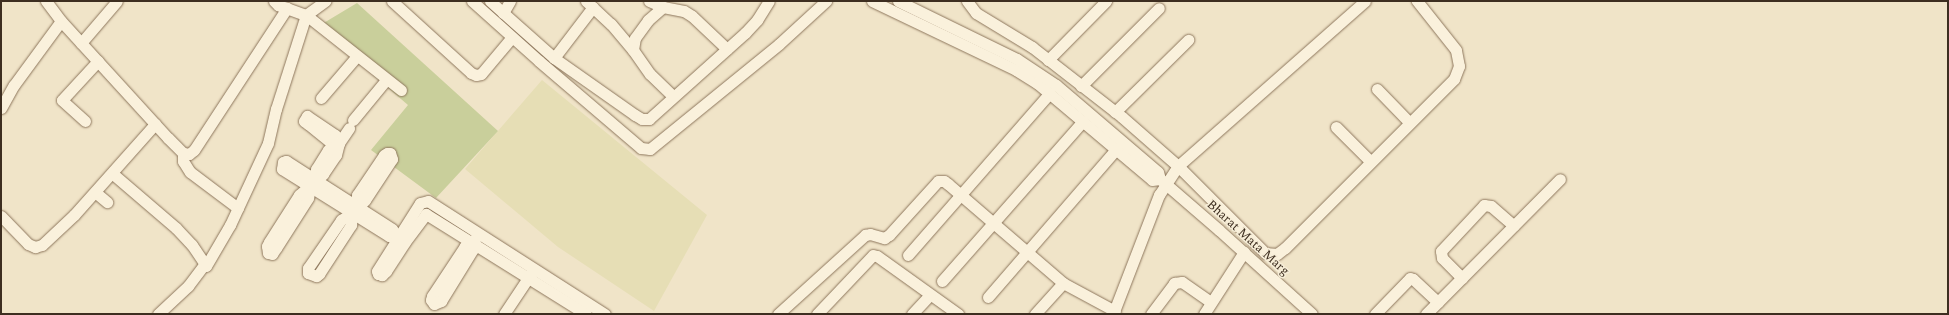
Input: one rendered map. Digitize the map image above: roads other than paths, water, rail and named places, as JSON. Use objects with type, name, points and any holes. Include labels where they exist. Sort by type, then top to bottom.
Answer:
[{"type":"street","points":[[46,1],[61,21],[155,124],[183,153],[189,154],[194,150],[287,8]]},
{"type":"street","points":[[82,43],[117,1]]},
{"type":"street","points":[[274,1],[278,5],[306,15],[386,80],[401,90]]},
{"type":"street","points":[[158,314],[188,286],[204,265],[206,266],[230,225],[268,143],[276,109],[306,15],[325,1]]},
{"type":"street","points":[[392,1],[471,73],[476,75],[481,74],[512,37]]},
{"type":"street","points":[[472,1],[641,148],[650,149],[779,44],[826,1]]},
{"type":"street","points":[[490,1],[554,58],[642,119],[649,119],[654,116],[673,96],[751,27],[769,1]]},
{"type":"street","points":[[503,13],[510,1]]},
{"type":"street","points":[[649,1],[663,7],[684,11],[692,16],[727,49]]},
{"type":"street","points":[[872,1],[1016,70],[1050,93],[1152,180],[1162,181]]},
{"type":"street","points":[[898,1],[997,48],[1037,71],[1084,107],[1158,172],[1162,181]]},
{"type":"street","points":[[967,1],[976,13],[1032,47],[1115,112],[1178,166],[1265,253],[1277,254],[1286,248],[1454,79],[1459,66],[1456,50],[1417,1]]},
{"type":"street","points":[[1048,60],[1106,1]]},
{"type":"street","points":[[778,314],[865,235],[870,234],[884,238],[889,235],[938,182],[944,182],[1063,283],[1114,313],[1159,195],[1162,181],[1365,1]]},
{"type":"street","points":[[554,58],[589,4],[633,50],[650,74],[673,96]]},
{"type":"street","points":[[633,50],[635,38],[648,20],[663,7]]},
{"type":"street","points":[[1081,86],[1159,8]]},
{"type":"street","points":[[1,108],[14,85],[61,21]]},
{"type":"street","points":[[1115,112],[1188,40]]},
{"type":"street","points":[[321,98],[357,56]]},
{"type":"street","points":[[85,121],[62,100],[98,61]]},
{"type":"street","points":[[313,183],[299,194],[269,242],[267,246],[268,253],[272,254],[308,198],[313,183],[316,169],[328,150],[339,143],[351,124],[386,80]]},
{"type":"street","points":[[1377,89],[1410,123]]},
{"type":"street","points":[[908,255],[1050,93]]},
{"type":"street","points":[[942,281],[1083,121]]},
{"type":"street","points":[[1,216],[28,244],[35,247],[42,246],[113,174],[155,124]]},
{"type":"street","points":[[1336,127],[1371,162]]},
{"type":"street","points":[[988,296],[1116,149]]},
{"type":"street","points":[[183,153],[183,162],[190,172],[238,208]]},
{"type":"street","points":[[113,174],[176,228],[192,245],[204,265]]},
{"type":"street","points":[[1426,314],[1560,179]]},
{"type":"street","name":"Bharat Mata Marg","points":[[1162,181],[1244,252],[1312,314]]},
{"type":"street","points":[[313,183],[355,210],[389,236],[401,239]]},
{"type":"street","points":[[95,192],[107,202]]},
{"type":"street","points":[[401,239],[420,203],[423,201]]},
{"type":"street","points":[[423,201],[426,214]]},
{"type":"street","points":[[423,201],[428,201],[475,238]]},
{"type":"street","points":[[1462,278],[1442,258],[1441,251],[1484,205],[1491,206],[1514,226]]},
{"type":"street","points":[[355,210],[351,225],[319,274],[316,276],[308,272],[308,268],[341,220],[355,210]]},
{"type":"street","points":[[401,239],[426,214]]},
{"type":"street","points":[[426,214],[475,238],[531,273],[605,314]]},
{"type":"street","points":[[475,238],[473,249],[441,300],[434,304],[431,300],[432,296],[465,246],[475,238]]},
{"type":"street","points":[[1204,314],[1244,252]]},
{"type":"street","points":[[817,314],[874,256],[877,256],[958,314]]},
{"type":"street","points":[[504,314],[531,273]]},
{"type":"street","points":[[531,273],[586,314]]},
{"type":"street","points":[[1375,314],[1410,278],[1438,302]]},
{"type":"street","points":[[1151,314],[1174,283],[1182,282],[1211,302]]},
{"type":"street","points":[[1035,314],[1063,283]]},
{"type":"street","points":[[912,314],[930,295]]}]
